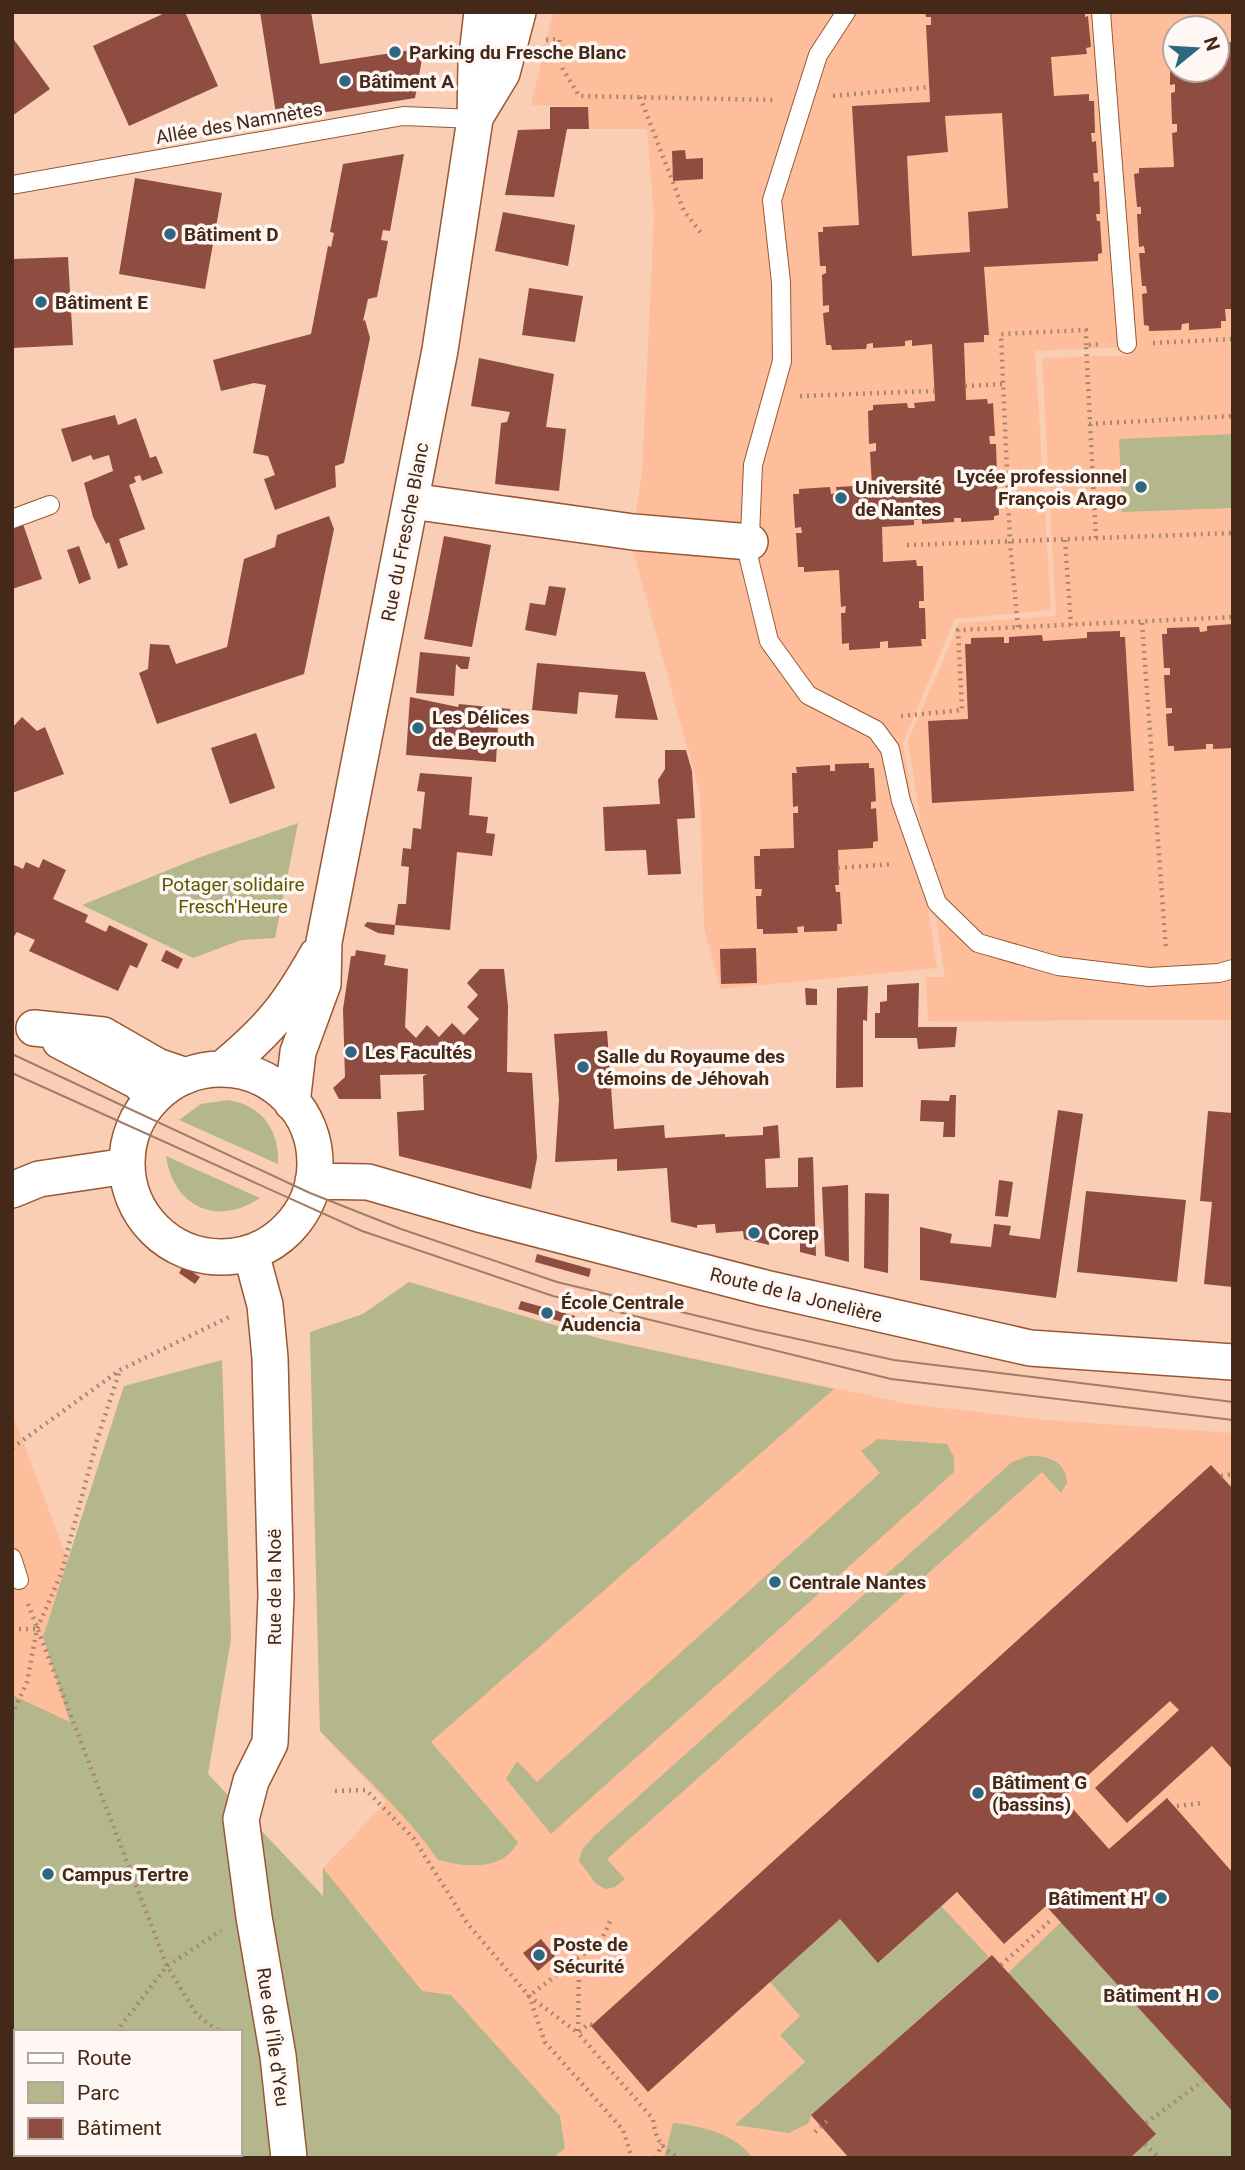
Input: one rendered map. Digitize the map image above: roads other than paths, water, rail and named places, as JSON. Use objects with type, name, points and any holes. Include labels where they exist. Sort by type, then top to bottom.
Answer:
[{"type":"street","name":"Rue du Fresche Blanc","points":[[292,1103],[298,1052],[323,984],[324,942],[440,350],[475,119],[476,64],[482,12]]},
{"type":"street","name":"Rue du Fresche Blanc","points":[[475,119],[502,73],[514,26]]},
{"type":"street","points":[[411,501],[633,531],[750,542]]},
{"type":"street","name":"Rue du Fresche Blanc","points":[[222,1069],[263,1035],[286,1007],[324,942]]},
{"type":"street","points":[[23,1023],[103,1035],[157,1066],[186,1076]]},
{"type":"street","points":[[23,1023],[139,1082],[152,1097]]},
{"type":"street","points":[[222,1069],[253,1075],[268,1082],[292,1103],[311,1138],[314,1152],[313,1181],[304,1207],[291,1226],[273,1242],[251,1253],[211,1257],[173,1244],[144,1217],[134,1199],[127,1166],[134,1127],[152,1097],[186,1076],[222,1069]]},
{"type":"street","name":"Route de la Jonelière","points":[[311,1138],[368,1182]]},
{"type":"street","points":[[12,1190],[39,1179],[82,1170],[127,1166]]},
{"type":"street","name":"Route de la Jonelière","points":[[313,1181],[368,1182],[478,1214],[765,1288],[1031,1348],[1233,1362]]},
{"type":"street","name":"Rue de la Noë","points":[[251,1253],[265,1305],[270,1358],[276,1595],[270,1743],[251,1781],[241,1819],[254,1917]]},
{"type":"street","name":"Rue de l'Île d'Yeu","points":[[254,1917],[278,2056],[289,2158]]},
{"type":"lane","points":[[846,12],[818,55],[772,200],[781,282],[782,361],[753,465],[749,559],[769,641],[808,695],[876,730],[890,749],[901,801],[937,903],[978,943],[1058,966],[1149,976],[1219,973],[1233,969]]},
{"type":"lane","points":[[1101,12],[1127,344]]},
{"type":"lane","name":"Allée des Namnètes","points":[[12,185],[403,116],[475,119]]},
{"type":"lane","points":[[12,519],[50,505]]},
{"type":"lane","points":[[12,1558],[19,1580]]},
{"type":"tram line","points":[[12,1054],[310,1193],[401,1229],[557,1282],[894,1360],[1233,1402]]},
{"type":"tram line","points":[[12,1073],[362,1231],[553,1296],[891,1379],[1233,1420]]},
{"type":"place","name":"Parking du Fresche Blanc","points":[[395,52]]},
{"type":"place","name":"Bâtiment A","points":[[345,81]]},
{"type":"place","name":"Bâtiment D","points":[[170,234]]},
{"type":"place","name":"Bâtiment E","points":[[41,302]]},
{"type":"place","name":"Lycée professionnel François Arago","points":[[1141,487]]},
{"type":"place","name":"Université de Nantes","points":[[841,498]]},
{"type":"place","name":"Les Délices de Beyrouth","points":[[418,728]]},
{"type":"place","name":"Les Facultés","points":[[351,1052]]},
{"type":"place","name":"Salle du Royaume des témoins de Jéhovah","points":[[583,1067]]},
{"type":"place","name":"Corep","points":[[754,1233]]},
{"type":"place","name":"École Centrale Audencia","points":[[547,1313]]},
{"type":"place","name":"Centrale Nantes","points":[[775,1582]]},
{"type":"place","name":"Bâtiment G (bassins)","points":[[978,1793]]},
{"type":"place","name":"Campus Tertre","points":[[48,1874]]},
{"type":"place","name":"Bâtiment H'","points":[[1161,1898]]},
{"type":"place","name":"Poste de Sécurité","points":[[539,1955]]},
{"type":"place","name":"Bâtiment H","points":[[1213,1995]]},
{"type":"park label","name":"Potager solidaire Fresch'Heure","points":[[233,895]]}]
